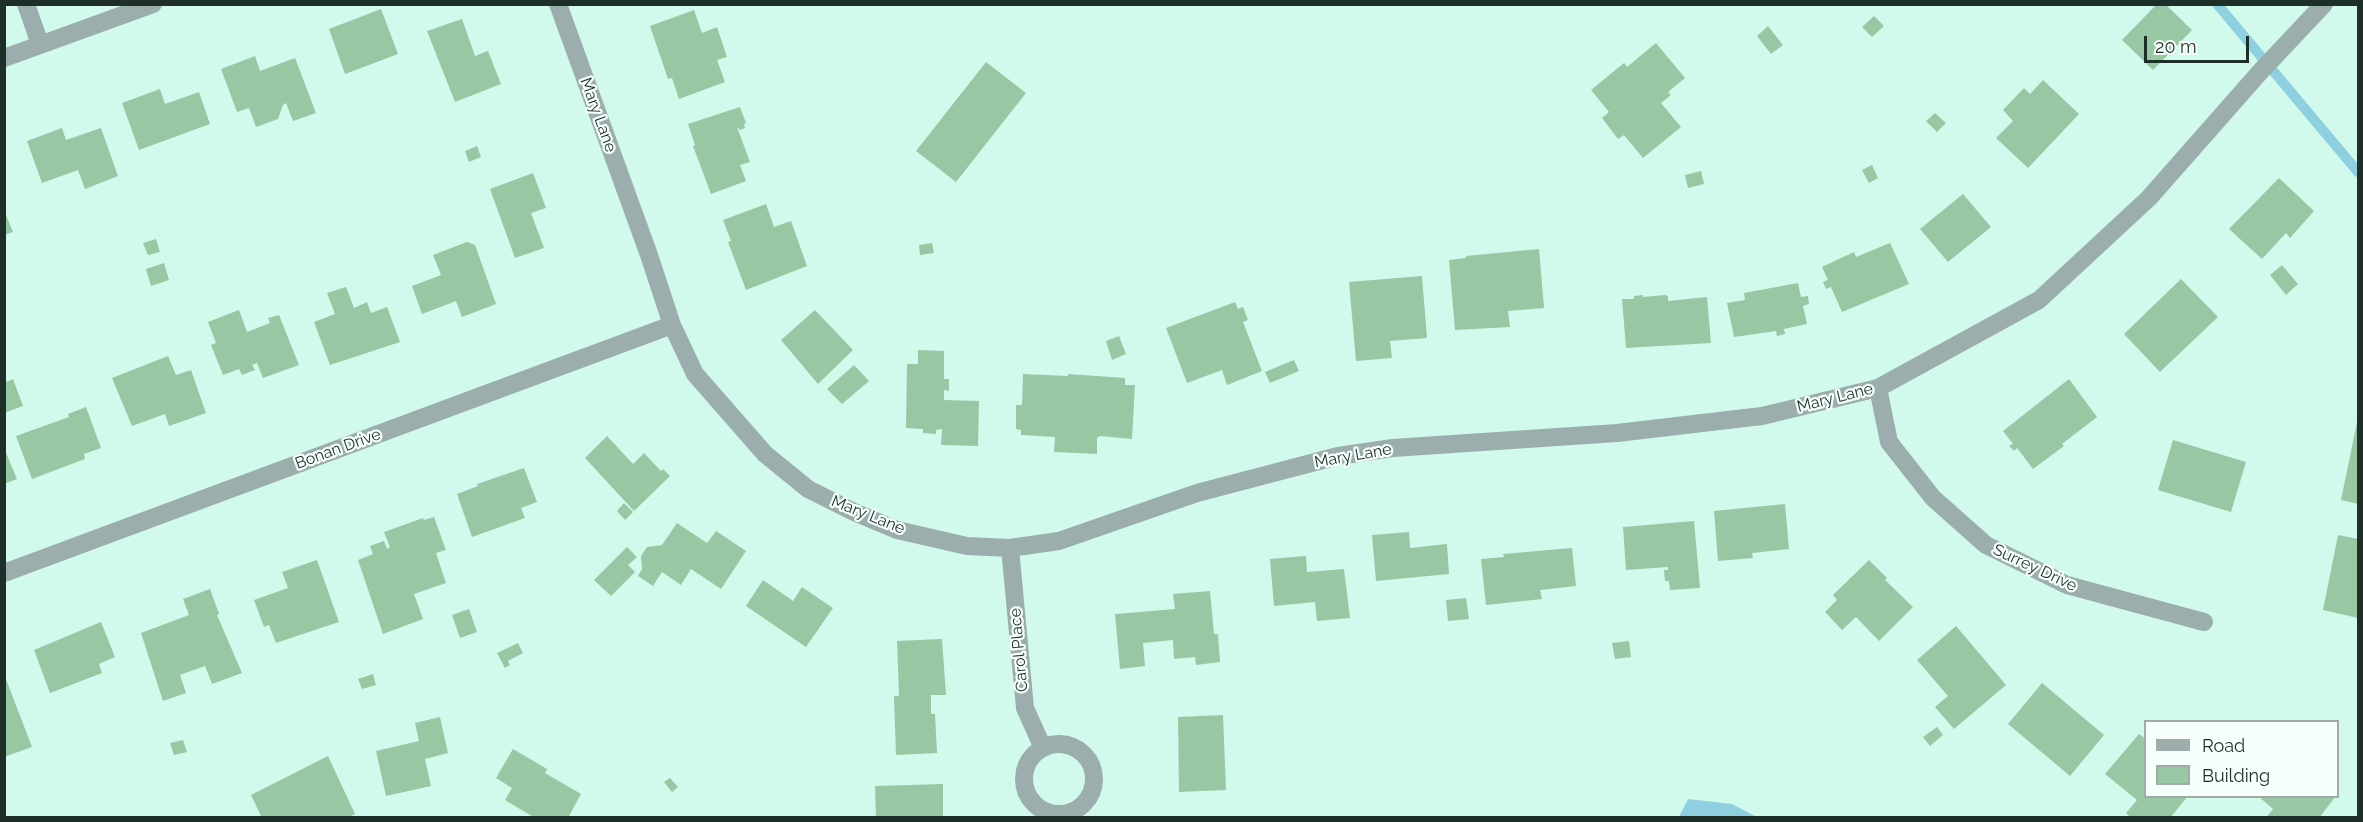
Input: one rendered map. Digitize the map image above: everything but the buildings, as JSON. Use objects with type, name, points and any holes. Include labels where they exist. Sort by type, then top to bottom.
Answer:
[{"type":"street","points":[[26,4],[40,44]]},
{"type":"street","points":[[4,58],[153,4]]},
{"type":"street","name":"Mary Lane","points":[[558,4],[672,325],[695,374],[765,454],[808,489],[897,530],[967,546],[1010,548],[1059,542],[1197,493],[1338,456],[1393,448],[1617,433],[1762,416],[1878,388],[2039,300],[2149,198],[2259,72],[2324,4]]},
{"type":"street","name":"Bonan Drive","points":[[4,573],[672,325]]},
{"type":"street","name":"Surrey Drive","points":[[1878,388],[1889,442],[1933,498],[1986,545],[2067,585],[2204,622]]},
{"type":"street","name":"Carol Place","points":[[1010,548],[1025,708],[1043,748]]},
{"type":"water","points":[[1688,799],[1732,804],[1757,817],[1679,817]]},
{"type":"waterway","points":[[2217,4],[2358,172]]}]
